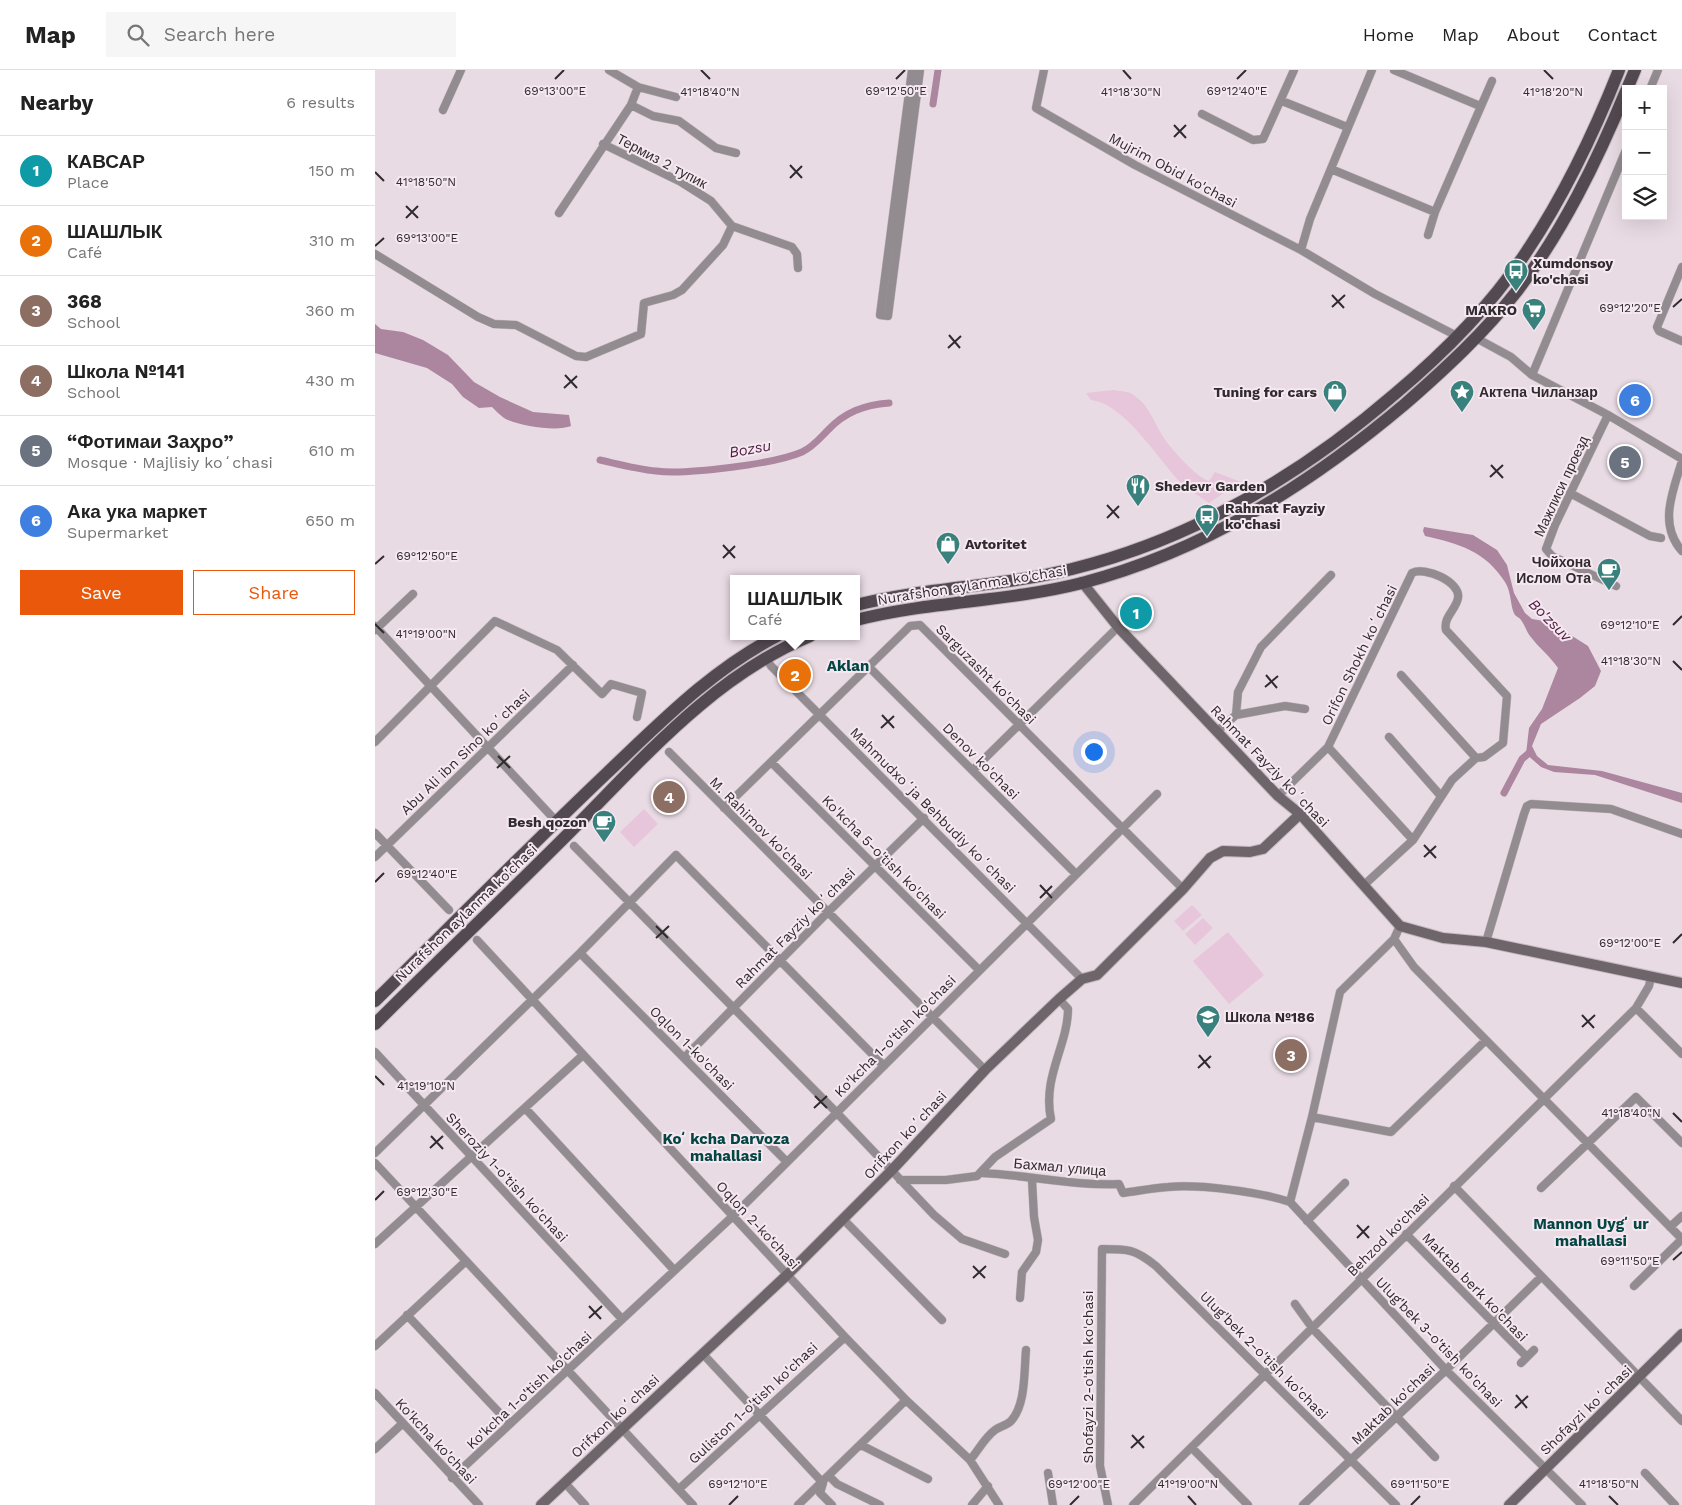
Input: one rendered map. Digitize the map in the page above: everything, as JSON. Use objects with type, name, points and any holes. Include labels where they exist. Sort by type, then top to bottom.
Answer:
[{"type":"main road","name":"Nurafshon aylanma ko'chasi","points":[[860,604],[911,594],[1003,583],[1072,570],[1157,543],[1219,514],[1284,478],[1353,429],[1417,376],[1459,336],[1491,301],[1523,258],[1555,207],[1583,156],[1619,70]]},
{"type":"main road","name":"Nurafshon aylanma ko'chasi","points":[[1628,85],[1635,70]]},
{"type":"main road","name":"Nurafshon aylanma ko'chasi","points":[[860,619],[1010,597],[1082,582],[1149,562],[1226,528],[1295,488],[1362,439],[1428,384],[1476,338],[1516,292],[1535,266],[1595,162],[1622,99]]},
{"type":"main road","points":[[1583,156],[1587,163],[1595,162]]},
{"type":"main road","points":[[1523,258],[1531,259],[1535,266]]},
{"type":"main road","points":[[1353,429],[1355,436],[1362,439]]},
{"type":"main road","points":[[1219,514],[1228,519],[1226,528]]},
{"type":"main road","points":[[870,602],[868,610],[873,616]]},
{"type":"main road","name":"Nurafshon aylanma ko'chasi","points":[[375,1001],[556,821],[703,683],[735,660],[770,640]]},
{"type":"main road","name":"Nurafshon aylanma ko'chasi","points":[[375,1024],[680,722],[719,688],[766,658],[800,640]]},
{"type":"street","points":[[443,110],[461,70]]},
{"type":"street","points":[[609,70],[638,87],[676,97]]},
{"type":"street","points":[[912,70],[880,315],[887,316],[920,70]]},
{"type":"street","name":"Mujrim Obid ko'chasi","points":[[1044,70],[1036,108],[1135,165],[1301,250],[1358,286],[1459,336]]},
{"type":"street","points":[[1202,114],[1253,140],[1263,139],[1294,70]]},
{"type":"street","points":[[1301,250],[1310,219],[1372,70]]},
{"type":"street","points":[[1394,70],[1480,106]]},
{"type":"street","points":[[1652,85],[1658,70]]},
{"type":"street","points":[[1428,235],[1435,212],[1492,82]]},
{"type":"street","name":"Термиз 2 тупик","points":[[559,214],[603,144],[631,105],[638,87]]},
{"type":"street","points":[[1281,101],[1347,127]]},
{"type":"street","points":[[631,105],[653,116],[679,121],[716,148],[736,153]]},
{"type":"street","name":"Термиз 2 тупик","points":[[603,144],[681,182],[711,201],[733,226],[792,247],[797,254],[798,268]]},
{"type":"street","points":[[1531,375],[1622,159]]},
{"type":"street","points":[[1331,170],[1435,212]]},
{"type":"street","points":[[375,254],[479,317],[495,324],[516,325],[576,356],[589,357],[641,334],[643,303],[682,290],[723,245],[733,226]]},
{"type":"street","points":[[1682,267],[1657,327],[1659,331],[1682,341]]},
{"type":"street","points":[[1476,338],[1511,357],[1531,375],[1608,415],[1682,460],[1669,505],[1668,521],[1671,536],[1682,550]]},
{"type":"street","name":"Мажлиси проезд","points":[[1608,415],[1555,525],[1546,549],[1552,556],[1616,586]]},
{"type":"street","points":[[1570,493],[1650,536],[1661,538]]},
{"type":"street","name":"Orifon Shokh koʻchasi","points":[[1278,796],[1328,747],[1412,573],[1425,570],[1451,582],[1457,590],[1458,598],[1445,625],[1446,630],[1508,699],[1503,743],[1484,757],[1476,758]]},
{"type":"street","points":[[1235,715],[1239,692],[1261,647],[1331,575]]},
{"type":"street","name":"Rahmat Fayziy koʻchasi","points":[[1082,582],[1118,627],[1278,796],[1299,814],[1400,926]]},
{"type":"street","points":[[413,594],[376,628],[556,821]]},
{"type":"street","points":[[375,742],[495,621],[519,634],[557,650],[602,694],[611,684],[642,693],[637,717]]},
{"type":"street","name":"Sarguzasht ko'chasi","points":[[724,808],[910,626],[919,625],[1183,889]]},
{"type":"street","points":[[973,770],[1118,627]]},
{"type":"street","name":"Mahmudxoʻja Behbudiy koʻchasi","points":[[766,658],[771,666],[1083,979]]},
{"type":"street","name":"Abu Ali ibn Sino koʻchasi","points":[[375,857],[573,665]]},
{"type":"street","name":"Denov ko'chasi","points":[[868,666],[1076,874]]},
{"type":"street","points":[[1364,885],[1413,840],[1452,780],[1476,758],[1401,675]]},
{"type":"street","points":[[1217,731],[1235,715],[1285,706],[1305,709]]},
{"type":"street","points":[[1389,736],[1440,796]]},
{"type":"street","points":[[1328,747],[1413,840]]},
{"type":"street","name":"M. Rahimov ko'chasi","points":[[669,752],[931,1018],[985,1070]]},
{"type":"street","name":"Ko'kcha 5-o'tish ko'chasi","points":[[771,762],[979,970]]},
{"type":"street","name":"Ko'kcha 1-o'tish ko'chasi","points":[[452,1478],[733,1216],[786,1161],[837,1113],[1157,794]]},
{"type":"street","points":[[1486,942],[1524,814],[1531,804],[1611,809],[1682,834]]},
{"type":"street","name":"Orifxon koʻchasi","points":[[541,1505],[787,1275],[892,1170],[985,1070],[1059,999],[1083,979],[1097,975],[1183,889],[1214,855],[1223,851],[1250,852],[1263,849],[1299,814]]},
{"type":"street","name":"Rahmat Fayziy koʻchasi","points":[[685,1057],[924,818]]},
{"type":"street","points":[[375,833],[449,910]]},
{"type":"street","points":[[574,846],[837,1113],[933,1215],[962,1239],[1005,1254]]},
{"type":"street","points":[[375,1153],[532,1001],[676,855],[781,959],[884,1066]]},
{"type":"street","points":[[1290,1202],[1312,1117],[1340,992],[1394,939],[1400,926],[1443,938],[1486,942],[1682,983]]},
{"type":"street","points":[[1394,939],[1414,967],[1485,1041],[1682,1239],[1634,1286]]},
{"type":"street","name":"Oqlon 2-ko‘chasi","points":[[477,940],[845,1337],[906,1400],[970,1460],[999,1505]]},
{"type":"street","name":"Oqlon 1-ko'chasi","points":[[580,953],[786,1161]]},
{"type":"street","name":"Behzod ko‘chasi","points":[[1133,1505],[1636,1008],[1649,986],[1651,977]]},
{"type":"street","name":"Бахмал улица","points":[[900,1180],[946,1180],[977,1176],[995,1158],[1051,1119],[1051,1073],[1068,1019],[1068,1009],[1059,999]]},
{"type":"street","points":[[1636,1008],[1682,1054]]},
{"type":"street","points":[[1312,1117],[1391,1132],[1485,1041]]},
{"type":"street","name":"Sheroziy 1-o'tish ko'chasi","points":[[375,1052],[423,1106],[623,1319]]},
{"type":"street","points":[[375,1244],[583,1055]]},
{"type":"street","points":[[1541,1188],[1636,1097],[1682,1143]]},
{"type":"street","points":[[525,1108],[674,1270]]},
{"type":"street","points":[[375,1163],[623,1427],[693,1505]]},
{"type":"street","name":"Бахмал улица","points":[[982,1173],[1007,1174],[1032,1180],[1119,1184],[1123,1193],[1170,1187],[1208,1188],[1278,1198]]},
{"type":"street","points":[[1020,1298],[1022,1272],[1036,1252],[1038,1240],[1034,1217],[1032,1180]]},
{"type":"street","points":[[1307,1221],[1345,1183]]},
{"type":"street","points":[[1454,1186],[1682,1421]]},
{"type":"street","name":"Ulug'bek 3-o'tish ko'chasi","points":[[1278,1198],[1290,1202],[1446,1370],[1582,1505]]},
{"type":"street","points":[[1670,1227],[1682,1216]]},
{"type":"street","points":[[843,1219],[942,1320]]},
{"type":"street","name":"Maktab berk ko'chasi","points":[[1406,1234],[1527,1358]]},
{"type":"street","name":"Ulug'bek 2-o'tish ko'chasi","points":[[1102,1249],[1128,1249],[1141,1254],[1156,1266],[1267,1374],[1396,1505]]},
{"type":"street","name":"Shofayzi 2-o'tish ko'chasi","points":[[1102,1249],[1100,1466],[1108,1505]]},
{"type":"street","points":[[375,1346],[466,1261]]},
{"type":"street","name":"Maktab ko'chasi","points":[[1303,1505],[1397,1418],[1541,1277]]},
{"type":"street","points":[[1295,1304],[1313,1329],[1435,1457]]},
{"type":"street","points":[[407,1315],[509,1424]]},
{"type":"street","name":"Shofayzi koʻchasi","points":[[1509,1505],[1682,1334]]},
{"type":"street","name":"Guliston 1-o'tish ko'chasi","points":[[679,1489],[759,1413],[845,1337]]},
{"type":"street","points":[[970,1460],[996,1430],[1004,1427],[1012,1420],[1022,1393],[1026,1350]]},
{"type":"street","points":[[1521,1364],[1534,1350]]},
{"type":"street","points":[[703,1354],[823,1483]]},
{"type":"street","name":"Ko'kcha ko'chasi","points":[[375,1393],[479,1505]]},
{"type":"street","points":[[798,1505],[823,1483],[906,1400]]},
{"type":"street","points":[[375,1449],[403,1423]]},
{"type":"street","points":[[861,1445],[928,1479]]},
{"type":"street","points":[[1191,1448],[1249,1505]]},
{"type":"street","points":[[1048,1473],[1053,1505]]},
{"type":"street","points":[[1645,1474],[1675,1505]]},
{"type":"street","points":[[829,1476],[837,1484],[880,1505]]},
{"type":"street","points":[[565,1483],[585,1505]]},
{"type":"street","points":[[823,1483],[821,1494],[832,1505]]},
{"type":"street","points":[[972,1505],[988,1486]]},
{"type":"shaded area","points":[[375,324],[381,329],[403,332],[423,340],[448,355],[474,382],[500,397],[533,412],[569,415],[571,426],[547,428],[528,426],[504,418],[492,407],[479,408],[463,397],[452,384],[427,368],[375,353]]},
{"type":"shaded area","points":[[1113,390],[1130,393],[1138,398],[1151,414],[1168,443],[1185,463],[1198,474],[1209,481],[1215,472],[1241,482],[1209,503],[1189,489],[1178,480],[1139,432],[1115,411],[1103,403],[1091,400],[1086,393]]},
{"type":"shaded area","points":[[1424,527],[1473,535],[1497,550],[1507,565],[1514,593],[1525,613],[1532,619],[1550,622],[1588,646],[1601,671],[1595,686],[1541,724],[1532,746],[1537,756],[1548,765],[1602,771],[1682,793],[1682,803],[1595,775],[1554,772],[1541,767],[1526,754],[1529,728],[1542,709],[1558,668],[1533,640],[1521,620],[1515,615],[1507,586],[1497,571],[1471,550],[1425,536]]},
{"type":"shaded area","points":[[644,809],[658,824],[634,847],[620,832]]},
{"type":"shaded area","points":[[1192,905],[1202,915],[1183,931],[1174,921]]},
{"type":"shaded area","points":[[1203,918],[1213,928],[1195,945],[1185,934]]},
{"type":"shaded area","points":[[1228,932],[1264,975],[1229,1004],[1193,961]]},
{"type":"waterway","points":[[933,104],[938,70]]},
{"type":"waterway","name":"Bozsu","points":[[600,460],[642,469],[669,472],[708,470],[772,461],[806,450],[834,424],[848,414],[863,408],[889,403]]},
{"type":"waterway","points":[[1504,793],[1522,759],[1529,753]]},
{"type":"place","name":"Xumdonsoy ko'chasi","points":[[1516,292]]},
{"type":"place","name":"MAKRO","points":[[1534,331]]},
{"type":"place","name":"Ака ука маркет","points":[[1635,400]]},
{"type":"place","name":"Tuning for cars","points":[[1335,413]]},
{"type":"place","name":"Актепа Чиланзар","points":[[1462,413]]},
{"type":"place","name":"“Фотимаи Заҳро”","points":[[1625,462]]},
{"type":"place","name":"Shedevr Garden","points":[[1138,507]]},
{"type":"place","name":"Rahmat Fayziy ko'chasi","points":[[1207,537]]},
{"type":"place","name":"Avtoritet","points":[[948,565]]},
{"type":"place","name":"Чойхона Ислом Ота","points":[[1609,591]]},
{"type":"place","name":"КАВСАР","points":[[1136,613]]},
{"type":"place","name":"ШАШЛЫК","points":[[795,675]]},
{"type":"place","name":"Школа №141","points":[[669,797]]},
{"type":"place","name":"Besh qozon","points":[[604,843]]},
{"type":"place","name":"Школа №186","points":[[1208,1038]]},
{"type":"place","name":"368","points":[[1291,1055]]},
{"type":"district","name":"Aklan","points":[[848,666]]},
{"type":"district","name":"Koʻkcha Darvoza mahallasi","points":[[726,1148]]},
{"type":"district","name":"Mannon Uygʻur mahallasi","points":[[1591,1232]]},
{"type":"water label","name":"Bo'zsuv","points":[[1550,620]]}]
